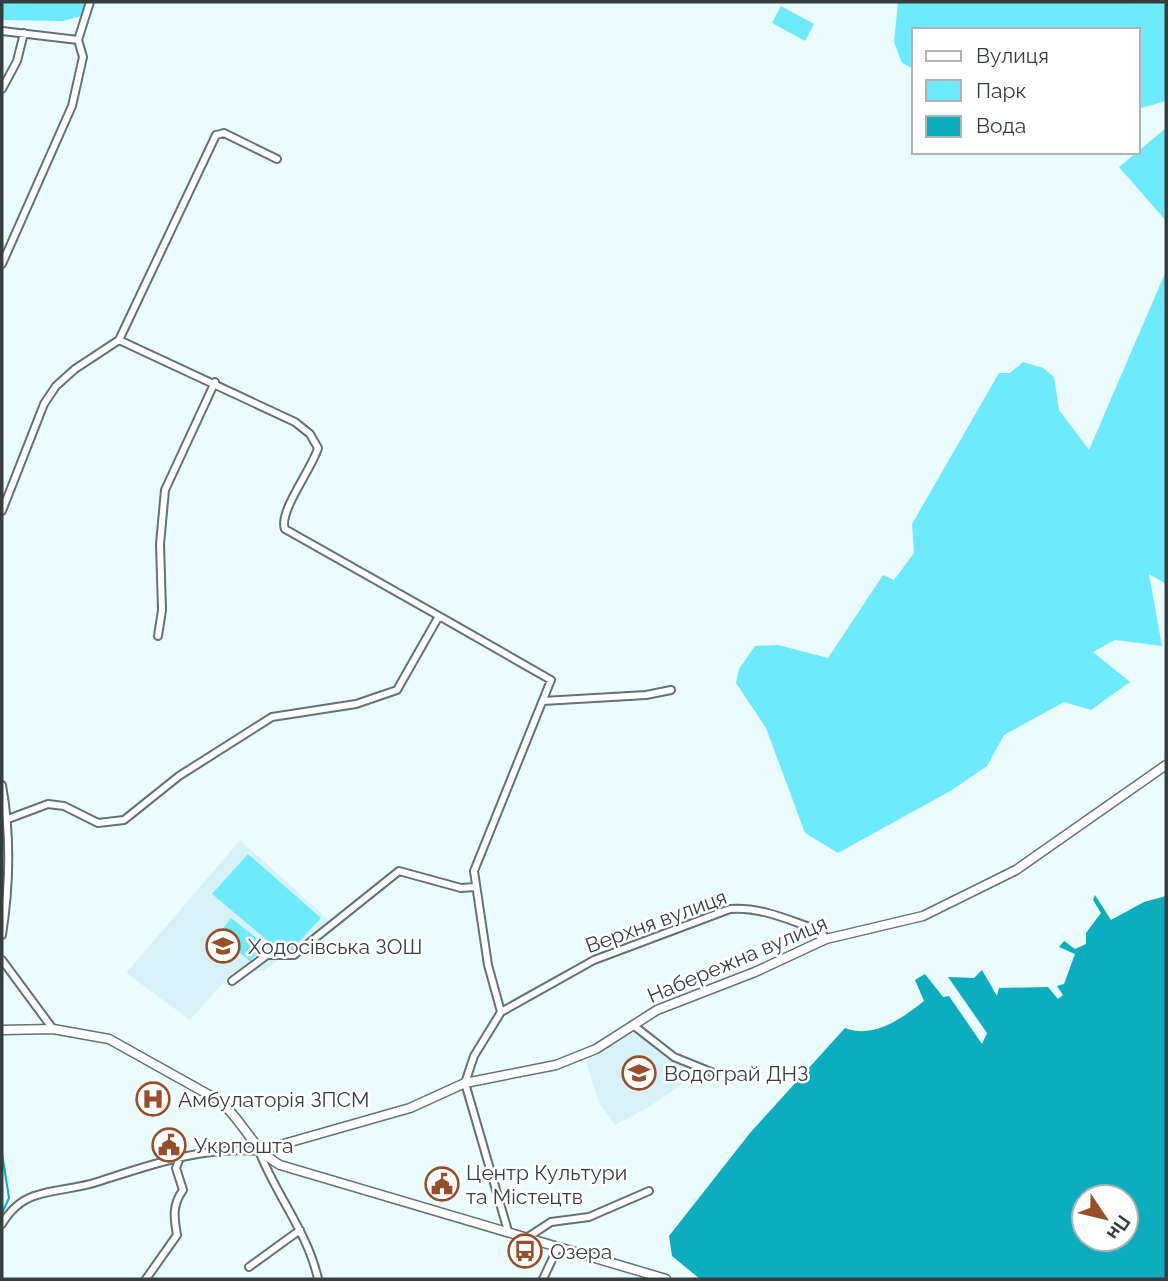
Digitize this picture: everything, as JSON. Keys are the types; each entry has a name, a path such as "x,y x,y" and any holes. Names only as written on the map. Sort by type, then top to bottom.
{"street":[{"path":"2,264 72,106 83,57 78,40 90,2"},
{"path":"2,31 78,40"},
{"path":"2,89 17,61 24,33"},
{"path":"2,511 44,404 55,386 75,369 119,340 216,135 225,133 277,159"},
{"path":"119,340 215,382 295,422 310,434 318,448 313,464 283,516 283,523 290,534 551,680 474,870 488,965 501,1012 474,1056 465,1083 508,1231"},
{"path":"158,636 162,610 160,544 164,490 215,382"},
{"path":"8,820 48,804 64,806 98,823 124,820 179,776 272,717 356,704 397,690 439,616"},
{"path":"543,701 658,694 671,690"},
{"name":"Набережна вулиця","path":"259,1151 410,1108 465,1083 556,1066 596,1049 657,1010 755,972 826,939 923,916 998,880 1166,765"},
{"path":"2,785 8,820 8,895 2,935"},
{"path":"232,981 267,955 294,955 399,871 461,888 475,887"},
{"name":"Верхня вулиця","path":"501,1012 594,960 730,909 746,908 770,914 821,932 826,939"},
{"path":"2,960 53,1029"},
{"path":"633,1026 674,1057 716,1074"},
{"path":"2,1030 53,1029 109,1038 211,1095 234,1114 259,1151 277,1194 310,1251 318,1279"},
{"path":"2,1224 16,1206 32,1196 84,1186 130,1169 180,1158 222,1150 259,1151 290,1169 666,1279"},
{"path":"146,1279 177,1235 174,1215 177,1199 183,1190 176,1168 180,1158"},
{"path":"528,1237 551,1222 589,1217 649,1191"},
{"path":"249,1267 300,1230"},
{"path":"543,1279 558,1247"}],"shaded area":[{"name":"Ходосівська ЗОШ","path":"240,840 329,920 264,971 233,972 190,1020 126,973"},
{"name":"Водограй ДНЗ","path":"636,1031 667,1059 688,1065 688,1080 649,1107 615,1125 598,1101 586,1061"}],"green space":[{"path":"2,2 89,2 82,16 63,21 2,20"},
{"path":"898,2 1166,2 1166,101 1140,108 1140,28 912,28 912,68 902,63 894,42"},
{"path":"781,6 814,24 805,41 772,23"},
{"path":"1166,128 1166,221 1119,167 1135,154 1140,154 1140,150"},
{"path":"1166,271 1166,584 1149,574 1162,646 1115,640 1093,652 1130,682 1091,710 1064,702 1004,735 987,766 952,790 838,853 805,833 766,728 736,683 739,669 755,646 778,645 828,658 883,575 894,580 914,553 912,524 999,373 1010,373 1023,362 1043,368 1054,377 1059,410 1089,450"},
{"path":"248,854 321,918 286,956 212,894"},
{"path":"231,918 264,944 250,961 218,935"}],"water":[{"path":"1095,895 1111,920 1144,902 1166,896 1166,1279 700,1279 672,1256 669,1236 750,1133 845,1028 856,1031 877,1029 906,1014 924,1001 915,980 925,974 943,997 949,996 982,1044 987,1033 948,977 974,978 982,970 997,996 999,988 1048,987 1058,999 1063,995 1057,986 1064,984 1075,954 1059,947 1064,941 1075,949 1086,944 1086,933 1101,913 1093,900"}],"waterway":[{"path":"2,1153 9,1198 2,1213"}],"place":[{"name":"Ходосівська ЗОШ","path":"223,946"},
{"name":"Водограй ДНЗ","path":"639,1073"},
{"name":"Амбулаторія ЗПСМ","path":"153,1099"},
{"name":"Укрпошта","path":"169,1145"},
{"name":"Центр Культури та Містецтв","path":"442,1184"},
{"name":"Озера","path":"525,1251"}]}
